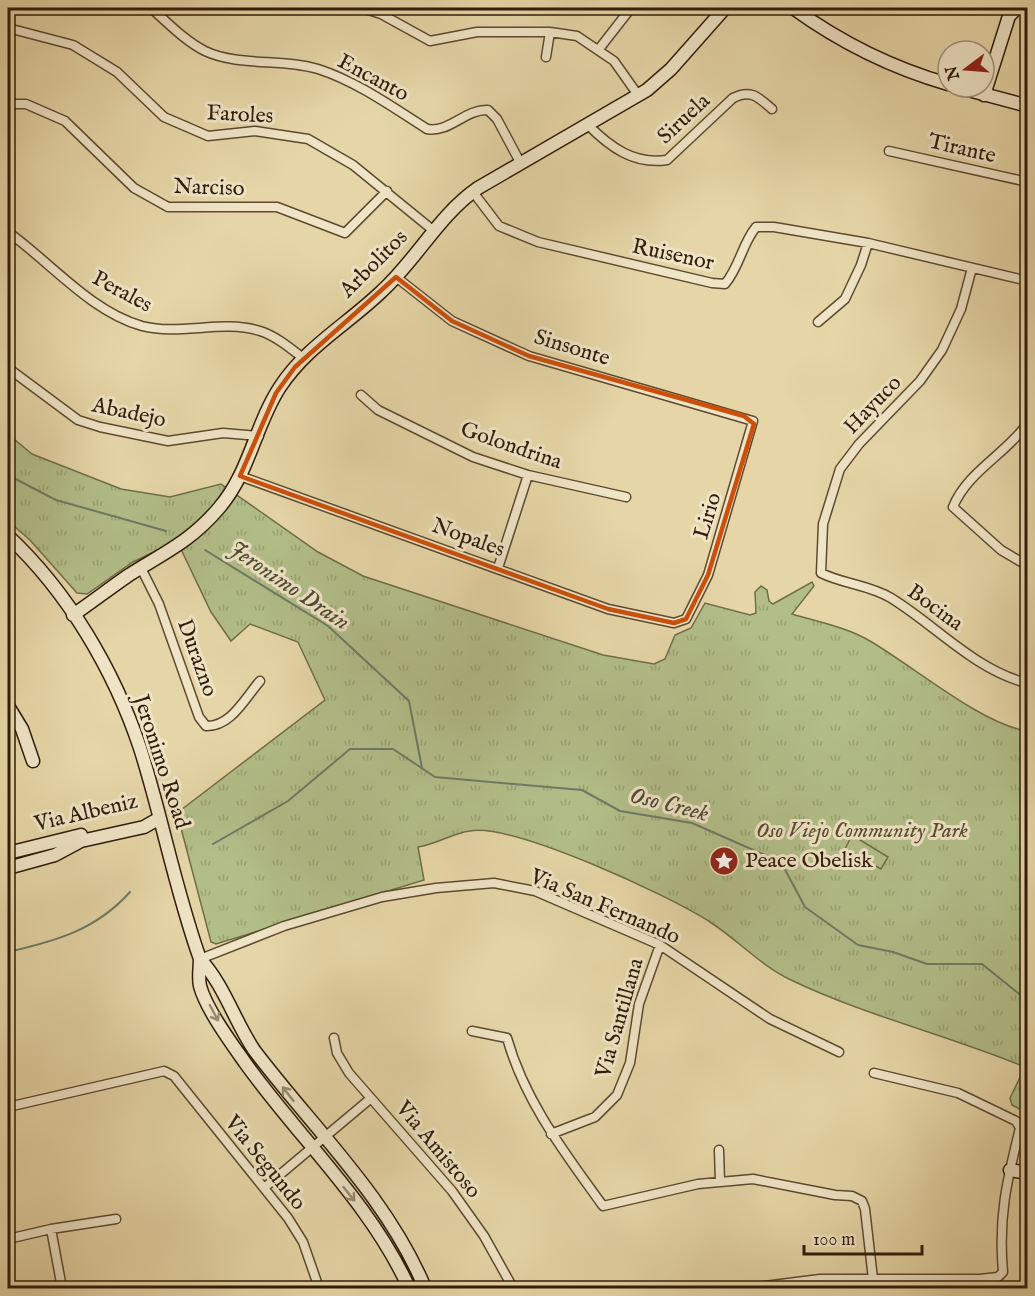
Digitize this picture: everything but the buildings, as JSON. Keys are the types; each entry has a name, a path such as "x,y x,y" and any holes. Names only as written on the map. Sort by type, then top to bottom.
{"main road":[{"name":"Arbolitos","path":"73,615 141,568 178,547 200,529 221,506 240,476 276,393 303,358 396,278 447,214 472,192 638,95 671,69 725,8"},
{"path":"793,8 870,54 936,79"},
{"path":"996,57 1009,16 1017,8"},
{"path":"996,97 1028,106"},
{"name":"Jeronimo Road","path":"8,536 45,576 73,615 107,671 131,723 200,959 200,985 227,1038 280,1110 372,1222 397,1262 409,1288"},
{"path":"8,706 22,729 33,761"},
{"name":"Via Albeniz","path":"11,852 141,820 158,819"},
{"name":"Via Albeniz","path":"13,866 55,855 81,841 144,827 158,819"},
{"path":"11,852 13,866"},
{"name":"Jeronimo Road","path":"200,959 215,975 237,1025 254,1050 386,1214 425,1288"},
{"path":"1010,1170 1028,1173"}],"street":[{"name":"Encanto","path":"151,8 203,50 219,56 283,61 317,69 351,81 427,129 441,129 476,110 488,110 497,119 521,164"},
{"path":"362,8 381,14 430,41 477,32 550,32 577,36 614,61 638,95"},
{"path":"599,49 631,8"},
{"name":"Faroles","path":"8,28 73,45 117,72 164,117 208,136 255,131 308,139 353,165 434,231"},
{"path":"546,57 550,32"},
{"name":"Siruela","path":"588,125 609,147 635,158 656,162 667,160 734,98 745,92 754,94 772,109"},
{"name":"Narciso","path":"8,104 26,104 65,121 134,188 168,207 276,207 345,233 387,191"},
{"name":"Tirante","path":"889,152 1028,183"},
{"name":"Ruisenor","path":"472,192 499,226 538,242 712,283 725,284 734,273 748,236 756,227 774,227 868,243 1028,281"},
{"name":"Perales","path":"8,232 88,296 139,325 164,331 241,327 262,332 303,358"},
{"path":"818,322 845,299 861,265 868,243"},
{"name":"Hayuco","path":"821,573 823,524 840,469 859,444 920,381 942,350 961,309 972,268"},
{"name":"Sinsonte","path":"396,278 452,321 529,356 753,421"},
{"name":"Abadejo","path":"8,368 71,416 100,427 168,441 224,433 259,435"},
{"name":"Golondrina","path":"361,395 378,410 473,457 528,475 626,497"},
{"name":"Lirio","path":"686,619 708,576 753,421"},
{"path":"1028,423 1017,439 959,492 954,507 1001,550 1028,566"},
{"path":"498,568 528,475"},
{"name":"Nopales","path":"240,476 608,609 674,623 686,619"},
{"name":"Durazno","path":"141,568 159,603 199,717 206,726 217,726 226,721 260,681"},
{"name":"Bocina","path":"821,573 835,580 888,596 916,614 978,662 1025,680"},
{"name":"Via San Fernando","path":"200,959 284,926 382,897 436,888 494,883 535,891 660,945 770,1018 839,1052"},
{"name":"Via Santillana","path":"551,1134 596,1117 617,1095 630,1063 639,1004 660,945"},
{"path":"472,1031 507,1038 523,1083 551,1134 603,1206 698,1184 753,1179 852,1196 862,1201 865,1209 873,1279"},
{"name":"Via Amistoso","path":"334,1038 342,1063 370,1099 452,1191 484,1236 513,1288"},
{"name":"Via Segundo","path":"8,1107 164,1071 174,1076 288,1218 303,1242 319,1288"},
{"path":"748,1288 820,1279 980,1279 998,1277 1003,1272 1000,1234 1010,1170 1020,1128 1010,1116 958,1093 874,1073"},
{"path":"264,1188 370,1099"},
{"path":"719,1150 720,1182"},
{"path":"8,1239 51,1228 116,1219"},
{"path":"51,1228 62,1288"}],"highlighted area":[{"path":"396,277 452,321 529,356 744,416 754,424 708,575 686,619 674,623 608,609 240,476 276,393 295,367"}],"green space":[{"name":"Oso Viejo Community Park","path":"8,434 32,454 121,489 170,497 221,484 318,552 363,576 603,655 654,664 665,659 675,635 691,628 705,603 750,615 756,613 755,592 761,586 767,590 769,601 773,604 812,582 814,586 792,614 842,628 861,636 968,706 989,718 1027,731 1027,1113 1012,1105 1010,1098 1025,1067 819,993 780,974 710,922 690,910 592,864 520,838 491,832 470,831 418,847 424,880 216,944 211,942 177,813 325,700 298,642 250,624 231,641 211,612 177,541 133,562 87,594 77,593 30,540 8,521"},
{"path":"852,835 888,857 881,869 845,849"}],"waterway":[{"name":"Jeronimo Drain","path":"8,475 56,500 166,531"},
{"name":"Jeronimo Drain","path":"205,550 328,626 409,701 422,768"},
{"name":"Oso Creek","path":"213,844 288,801 350,749 393,749 435,777 582,790 620,811 692,823 781,862 805,907 858,945 893,952 927,964 982,964 1028,1001"},
{"name":"Oso Creek","path":"8,952 59,938 89,925 117,905 130,892"}],"place":[{"name":"Peace Obelisk","path":"724,861"}]}
